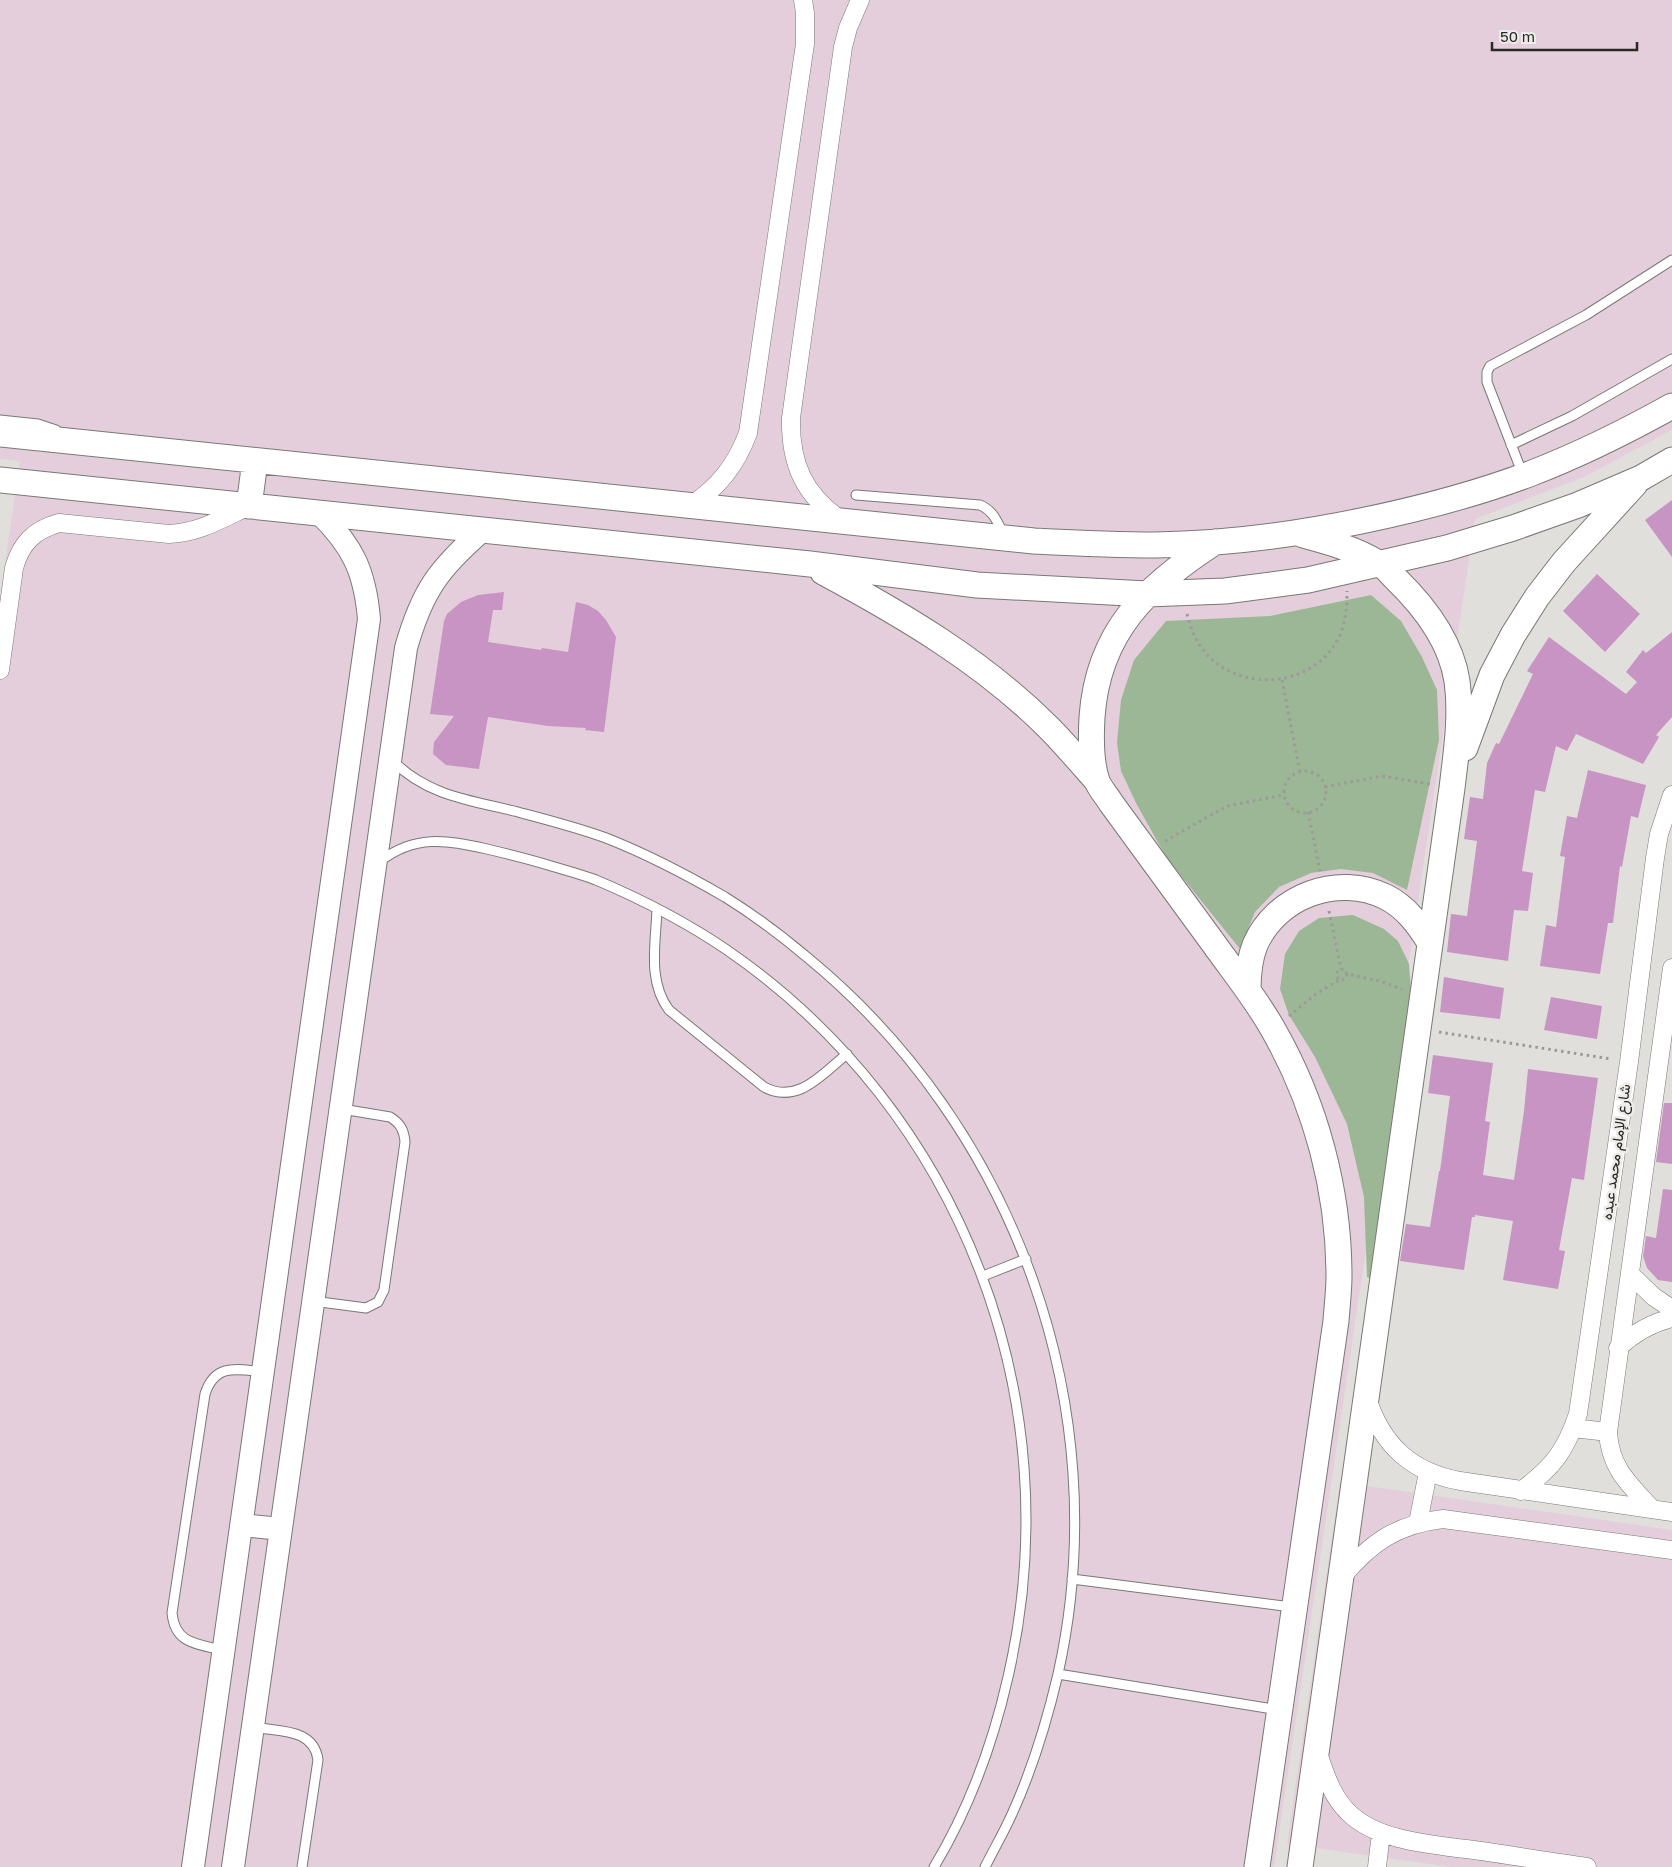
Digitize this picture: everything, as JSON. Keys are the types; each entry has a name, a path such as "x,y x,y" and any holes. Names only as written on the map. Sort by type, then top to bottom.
{"main road":[{"path":"0,434 1006,539 1156,545 1215,542 1298,534 1432,505 1523,476 1580,453 1672,406"},
{"path":"0,480 810,564 977,585 1147,594 1266,587 1348,572 1447,548 1513,528 1578,504 1641,478 1672,460"},
{"path":"249,506 255,461"},
{"path":"1452,788 1492,675 1513,635 1537,597 1564,562 1641,478"},
{"path":"1298,534 1350,549 1381,564 1410,592 1433,622 1450,655 1457,681 1459,707 1452,788 1419,1029 1300,1867"},
{"path":"1097,781 1092,753 1091,724 1093,696 1100,667 1112,640 1128,616 1147,594 1186,561 1215,542"},
{"path":"810,564 893,610 970,661 1048,727 1097,781 1111,804 1248,990 1274,1029 1309,1106 1322,1147 1332,1190 1337,1233 1336,1321 1257,1867"},
{"path":"1248,990 1249,967 1255,945 1267,925 1283,909 1302,896 1324,889 1345,887 1366,890 1386,897 1404,909 1419,925 1430,943"}],"street":[{"path":"690,506 720,482 732,467 742,451 748,433 806,44 802,0"},
{"path":"844,523 830,513 806,486 798,470 792,445 791,418 843,48 848,28 860,0"},
{"path":"0,670 7,567 18,555 29,538 46,527 59,523 169,534 181,533 203,528 249,506"},
{"path":"193,1867 369,619 367,595 361,571 337,530 319,513"},
{"path":"233,1867 406,648 413,620 425,594 441,571 460,550 483,530"},
{"name":"شارع الإمام محمد عبده","path":"1521,1491 1552,1465 1568,1441 1581,1400 1629,1062 1655,858 1659,834 1672,795"},
{"name":"شارع الإمام محمد عبده","path":"1652,1509 1619,1472 1609,1446 1608,1432 1618,1348 1672,968"},
{"path":"1630,1274 1654,1297 1672,1309"},
{"path":"1618,1348 1637,1332 1659,1321 1672,1318"},
{"path":"1367,1396 1372,1412 1388,1441 1400,1454 1428,1472 1443,1478 1672,1512"},
{"path":"1573,1428 1608,1432"},
{"path":"1418,1523 1428,1472"},
{"path":"1341,1578 1370,1547 1389,1534 1418,1523 1443,1519 1672,1550"},
{"path":"242,1525 281,1529"},
{"path":"1317,1749 1334,1794 1340,1803 1356,1820 1381,1833 1413,1840 1587,1867"},
{"path":"1377,1867 1381,1833"}],"lane":[{"path":"1523,476 1488,382 1487,372 1490,366 1586,315 1672,260"},
{"path":"1511,445 1572,416 1672,359"},
{"path":"0,420 38,424 48,427 58,431 73,442"},
{"path":"856,494 980,505 994,515 1006,539"},
{"path":"390,758 418,782 435,791 542,818 606,839 668,866 728,899 784,937 836,981 884,1029 928,1081 966,1137 999,1197 1026,1259 1046,1321 1061,1384 1071,1458 1074,1514 1072,1579 1058,1674 1038,1745 1012,1814 985,1867"},
{"path":"375,865 388,855 412,845 436,841 454,842 524,858 592,879 658,909 726,950 790,998 847,1054 906,1130 947,1196 983,1276 1005,1346 1020,1419 1027,1494 1026,1568 1016,1642 1000,1714 975,1784 934,1867"},
{"path":"658,909 655,970 659,992 663,1001 669,1010 764,1087 774,1092 794,1093 804,1088 847,1054"},
{"path":"313,1302 366,1308 378,1302 382,1297 400,1179 405,1142 401,1127 390,1117 340,1109"},
{"path":"983,1276 1026,1259"},
{"path":"224,1650 191,1643 183,1638 173,1623 172,1613 205,1394 208,1385 214,1377 231,1369 263,1372"},
{"path":"1072,1579 1295,1607"},
{"path":"1058,1674 1280,1710"},
{"path":"253,1727 302,1736 314,1745 317,1753 318,1760 302,1867"}],"path":[{"path":"1184,593 1187,613 1196,639 1215,662 1240,676 1254,680 1282,680 1311,668 1323,658 1340,634 1345,620 1348,572"},
{"path":"1282,680 1300,772"},
{"path":"1308,771 1316,774 1322,780 1325,787 1326,795 1322,803 1316,809 1308,812 1292,809 1284,795 1288,780 1300,772 1308,771"},
{"path":"1325,787 1382,776 1452,788"},
{"path":"1147,852 1227,806 1284,795"},
{"path":"1308,812 1341,969 1344,969 1347,974 1380,981 1423,996"},
{"path":"1339,980 1336,975 1338,970 1341,969"},
{"path":"1274,1029 1316,994 1339,980 1345,980 1347,974"},
{"path":"1419,1029 1629,1062"}],"shaded area":[{"path":"0,0 1672,0 1672,430 1584,477 1475,519 1274,1867 0,1867 0,598 20,461 0,459"},
{"path":"1340,1482 1672,1530 1672,1867 1451,1867 1287,1844"}],"green space":[{"path":"1371,595 1401,621 1422,657 1437,690 1439,740 1407,890 1373,873 1341,869 1311,873 1279,887 1255,912 1240,949 1166,857 1136,803 1121,771 1117,743 1121,700 1134,660 1166,621 1270,616"},
{"path":"1353,915 1384,929 1398,941 1409,964 1411,990 1372,1279 1367,1277 1364,1197 1347,1124 1315,1057 1289,1015 1280,989 1285,954 1299,931 1319,918"}],"building":[{"path":"1672,500 1672,557 1645,520"},
{"path":"1597,574 1640,614 1605,652 1563,611"},
{"path":"504,592 502,610 493,610 488,642 568,652 576,602 588,605 598,611 606,620 616,637 604,732 585,730 586,728 548,726 488,717 479,769 446,765 433,754 434,742 454,716 430,714 444,621 447,614 461,602 478,595"},
{"path":"1672,632 1672,717 1656,735 1659,737 1643,764 1576,734 1567,751 1556,746 1545,792 1535,790 1522,871 1533,873 1528,911 1514,910 1508,961 1447,952 1451,914 1467,916 1477,841 1464,839 1470,797 1483,799 1487,763 1496,743 1499,744 1533,674 1527,671 1549,637 1626,694 1637,682 1626,672 1643,650 1646,653"},
{"path":"1588,770 1646,785 1638,818 1631,816 1622,867 1620,866 1613,923 1608,923 1600,974 1540,966 1546,925 1556,927 1565,857 1560,856 1567,816 1577,818"},
{"path":"1444,977 1504,988 1500,1019 1440,1012"},
{"path":"1551,997 1602,1006 1597,1039 1544,1030"},
{"path":"1433,1055 1493,1063 1485,1121 1490,1122 1483,1175 1514,1180 1528,1069 1598,1078 1584,1180 1572,1178 1559,1250 1565,1251 1558,1289 1503,1280 1513,1221 1475,1215 1475,1217 1472,1217 1464,1270 1400,1261 1406,1224 1430,1227 1440,1171 1450,1096 1428,1093"},
{"path":"1664,1103 1672,1103 1672,1164 1656,1162"},
{"path":"1663,1189 1672,1190 1672,1282 1658,1280 1647,1268 1643,1256 1646,1236 1656,1238"}]}
